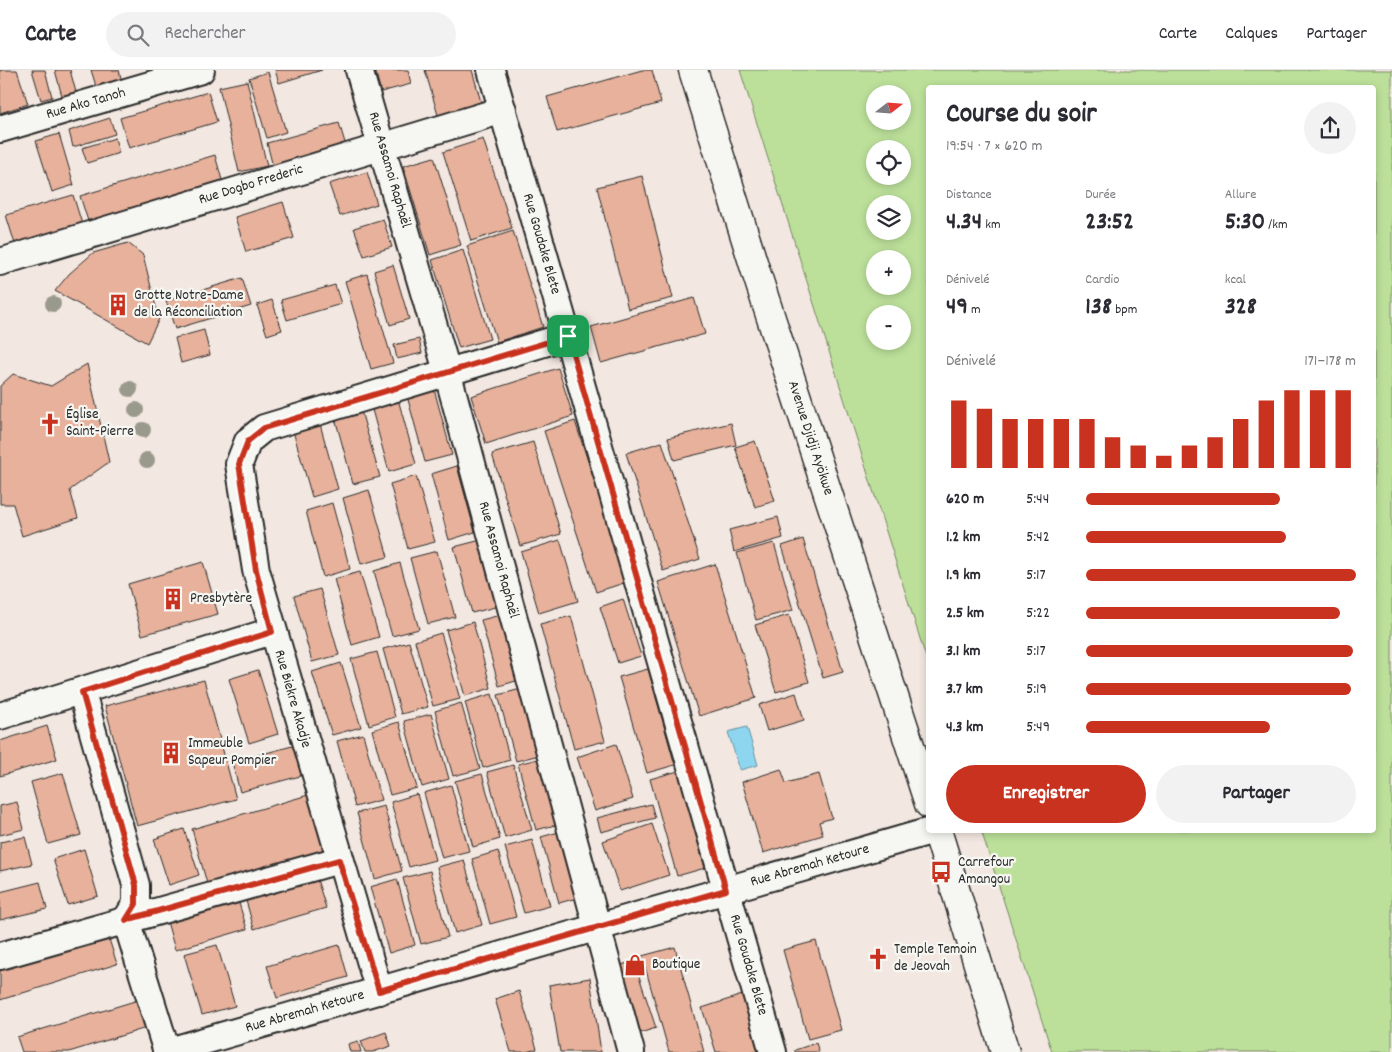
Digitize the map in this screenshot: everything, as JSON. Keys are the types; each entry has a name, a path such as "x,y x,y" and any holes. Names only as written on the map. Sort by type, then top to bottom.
{"street":[{"name":"Rue Ako Tanoh","path":"0,129 201,70"},
{"name":"Rue Assamoi Raphaël","path":"359,70 447,371 631,1052"},
{"name":"Rue Goudake Blete","path":"491,70 773,1052"},
{"name":"Avenue Djidji Ayökwe","path":"693,70 757,275 926,795"},
{"name":"Rue Dogbo Frederic","path":"0,262 503,110"},
{"name":"Rue Biekre Akadje","path":"379,991 272,632 256,570 239,464 248,441 264,428 447,371 568,336"},
{"path":"0,716 272,632"},
{"path":"82,692 136,885 136,904 126,920 167,1052"},
{"name":"Rue Abremah Ketoure","path":"167,1052 926,833"},
{"path":"937,833 1005,1052"},
{"path":"0,956 339,860"}],"green space":[{"path":"740,70 1392,70 1392,1052 1052,1052 982,833 1376,833 1376,85 926,85 926,658"}],"water":[{"path":"747,727 758,765 740,770 728,732"}],"building":[{"path":"0,70 17,70 28,104 0,113"},
{"path":"32,70 45,70 52,97 41,100"},
{"path":"55,70 70,70 77,96 63,100"},
{"path":"91,70 119,70 122,82 97,89"},
{"path":"275,70 322,70 279,83"},
{"path":"375,70 408,70 411,84 381,92"},
{"path":"425,70 472,70 483,109 440,122"},
{"path":"642,70 652,70 661,103 557,132 547,97"},
{"path":"268,72 286,132 267,138 249,78"},
{"path":"247,81 267,166 239,172 219,87"},
{"path":"208,92 217,122 129,148 120,118"},
{"path":"110,118 115,134 73,147 69,131"},
{"path":"339,123 346,146 273,167 267,143"},
{"path":"59,134 74,185 52,192 36,141"},
{"path":"115,138 119,153 87,163 82,148"},
{"path":"483,139 512,228 471,241 443,152"},
{"path":"215,155 222,180 88,221 80,196"},
{"path":"434,157 461,245 430,255 403,166"},
{"path":"367,172 377,204 340,216 329,184"},
{"path":"642,176 673,298 628,309 597,187"},
{"path":"73,195 82,224 15,244 6,215"},
{"path":"283,202 294,238 246,252 235,217"},
{"path":"383,219 392,247 364,256 354,228"},
{"path":"513,231 543,327 497,342 467,246"},
{"name":"Grotte Notre-Dame de la Réconciliation","path":"128,243 143,255 159,319 147,343 55,291 69,274 93,253"},
{"path":"463,250 490,339 459,348 432,260"},
{"path":"393,265 409,319 390,325 374,271"},
{"path":"367,274 393,363 371,369 345,281"},
{"path":"242,278 251,306 175,329 166,301"},
{"path":"335,285 341,304 287,320 281,300"},
{"path":"694,298 705,334 601,363 591,327"},
{"path":"272,300 282,330 267,335 257,305"},
{"path":"204,330 210,355 181,363 175,338"},
{"path":"419,339 422,353 397,359 394,345"},
{"name":"Église Saint-Pierre","path":"87,364 109,462 70,490 78,518 22,536 13,504 0,504 0,386 13,374 51,386"},
{"path":"558,368 573,416 486,444 471,396"},
{"path":"434,389 452,455 425,462 407,396"},
{"path":"398,399 416,464 389,472 371,406"},
{"path":"361,411 380,477 353,484 335,418"},
{"path":"575,421 627,582 596,592 544,431"},
{"path":"731,423 736,445 674,460 668,438"},
{"path":"320,424 338,489 312,497 293,431"},
{"path":"755,441 775,501 755,507 735,447"},
{"path":"533,442 561,534 520,546 492,454"},
{"path":"662,442 700,559 663,571 626,453"},
{"path":"457,466 475,532 449,540 431,474"},
{"path":"416,476 435,542 408,549 390,484"},
{"path":"369,490 388,557 361,564 343,498"},
{"path":"332,503 350,569 323,577 306,511"},
{"path":"778,517 783,538 734,552 729,530"},
{"path":"803,539 843,672 823,678 782,546"},
{"path":"481,540 499,606 472,613 454,547"},
{"path":"560,540 578,601 539,613 521,552"},
{"path":"774,543 793,610 756,620 737,553"},
{"path":"437,551 455,617 428,624 410,558"},
{"name":"Presbytère","path":"203,562 218,614 142,635 128,584"},
{"path":"400,563 419,629 392,636 374,571"},
{"path":"715,564 756,698 699,716 658,582"},
{"path":"360,572 379,637 352,645 334,579"},
{"path":"320,589 339,655 312,662 294,596"},
{"path":"623,599 641,656 618,663 600,607"},
{"path":"508,613 526,678 499,686 481,620"},
{"path":"789,615 809,682 776,692 755,625"},
{"path":"571,616 605,741 574,749 540,624"},
{"path":"473,622 491,688 465,696 446,630"},
{"path":"441,633 460,699 433,706 415,641"},
{"path":"409,642 428,707 401,714 383,649"},
{"path":"377,652 395,717 369,725 351,659"},
{"path":"341,663 361,727 332,735 312,672"},
{"path":"648,669 675,765 647,773 619,677"},
{"path":"258,670 278,734 249,743 229,679"},
{"name":"Immeuble Sapeur Pompier","path":"204,680 236,799 137,826 105,706"},
{"path":"525,688 543,754 516,761 498,695"},
{"path":"796,693 804,720 767,731 759,705"},
{"path":"492,694 510,760 483,768 465,702"},
{"path":"461,703 480,769 453,776 435,711"},
{"path":"431,714 449,779 422,787 404,721"},
{"path":"399,722 417,788 390,795 372,730"},
{"path":"47,726 57,759 0,776 0,741"},
{"path":"363,734 381,800 355,807 337,741"},
{"path":"616,744 633,799 595,811 577,757"},
{"path":"296,745 304,775 240,792 232,762"},
{"path":"545,757 563,823 536,830 518,764"},
{"path":"513,765 532,830 505,838 487,772"},
{"path":"781,769 786,783 819,774 832,818 819,822 823,835 763,853 742,782"},
{"path":"678,771 705,868 677,876 650,779"},
{"path":"63,773 81,835 48,844 31,782"},
{"path":"482,774 500,839 473,847 455,781"},
{"path":"451,785 469,851 442,858 424,793"},
{"path":"417,794 435,860 409,867 391,802"},
{"path":"308,795 326,857 209,891 192,829"},
{"path":"17,802 24,829 0,835 0,806"},
{"path":"651,804 655,818 601,832 597,818"},
{"path":"384,806 402,871 375,879 357,813"},
{"path":"652,824 669,875 620,891 603,841"},
{"path":"184,829 199,875 169,885 154,839"},
{"path":"566,830 584,896 559,903 541,837"},
{"path":"25,837 32,864 0,871 0,842"},
{"path":"532,840 550,906 524,913 505,847"},
{"path":"84,849 98,896 68,905 53,859"},
{"path":"498,851 516,917 490,924 472,859"},
{"path":"464,860 482,925 455,933 437,867"},
{"path":"430,871 448,937 421,944 403,878"},
{"path":"316,876 326,908 254,929 245,897"},
{"path":"397,879 415,945 389,953 370,887"},
{"path":"40,882 47,909 0,920 0,892"},
{"path":"237,897 247,929 175,950 166,918"},
{"path":"108,936 117,964 0,1000 0,969"},
{"path":"816,941 841,1030 808,1039 783,950"},
{"path":"217,945 235,1006 202,1015 184,954"},
{"path":"339,945 348,977 277,998 267,966"},
{"path":"675,947 704,1052 669,1052 642,956"},
{"path":"634,961 656,1028 637,1034 615,967"},
{"path":"590,978 601,1052 560,1052 549,985"},
{"path":"519,991 537,1049 526,1052 511,1052 495,999"},
{"path":"742,995 760,1052 716,1052 702,1008"},
{"path":"138,1000 146,1028 69,1052 22,1052 17,1037"},
{"path":"386,1032 391,1046 373,1052 365,1052 361,1041"},
{"path":"358,1041 361,1052 350,1052 348,1044"},
{"path":"816,1043 819,1052 795,1052 795,1050"}],"place":[{"name":"Grotte Notre-Dame de la Réconciliation","path":"118,305"},
{"name":"Église Saint-Pierre","path":"50,424"},
{"name":"Presbytère","path":"173,599"},
{"name":"Immeuble Sapeur Pompier","path":"171,753"},
{"name":"Carrefour Amangou","path":"941,872"},
{"name":"Temple Temoin de Jeovah","path":"878,959"},
{"name":"Boutique","path":"635,965"}],"route":[{"path":"568,336 726,890 379,991 339,860 126,920 136,904 136,885 82,692 272,632 256,570 244,506 239,464 248,441 264,428 568,336"}]}
